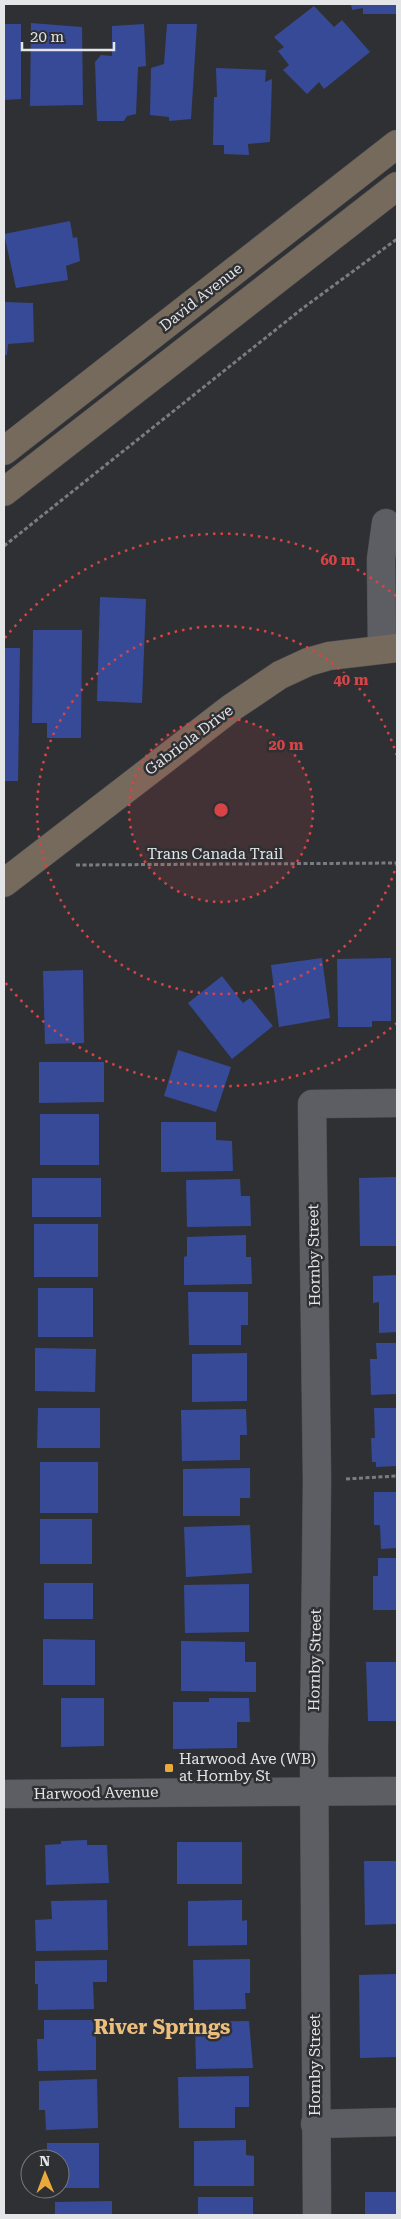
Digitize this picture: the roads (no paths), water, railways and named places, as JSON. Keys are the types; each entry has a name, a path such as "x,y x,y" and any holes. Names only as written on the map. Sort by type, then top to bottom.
{"main road":[{"name":"David Avenue","path":"4,451 397,144"},
{"path":"4,492 397,186"},
{"name":"Gabriola Drive","path":"4,884 33,859 264,684 308,662 348,652 390,648"}],"street":[{"path":"386,523 381,559 390,648"},
{"name":"Hornby Street","path":"317,2215 314,1792 318,1480 312,1104 397,1103"},
{"name":"Harwood Avenue","path":"4,1794 397,1791"},
{"path":"315,2124 397,2122"}],"place":[{"name":"Harwood Ave (WB) at Hornby St","path":"169,1768"}],"district":[{"name":"River Springs","path":"162,2027"}]}
